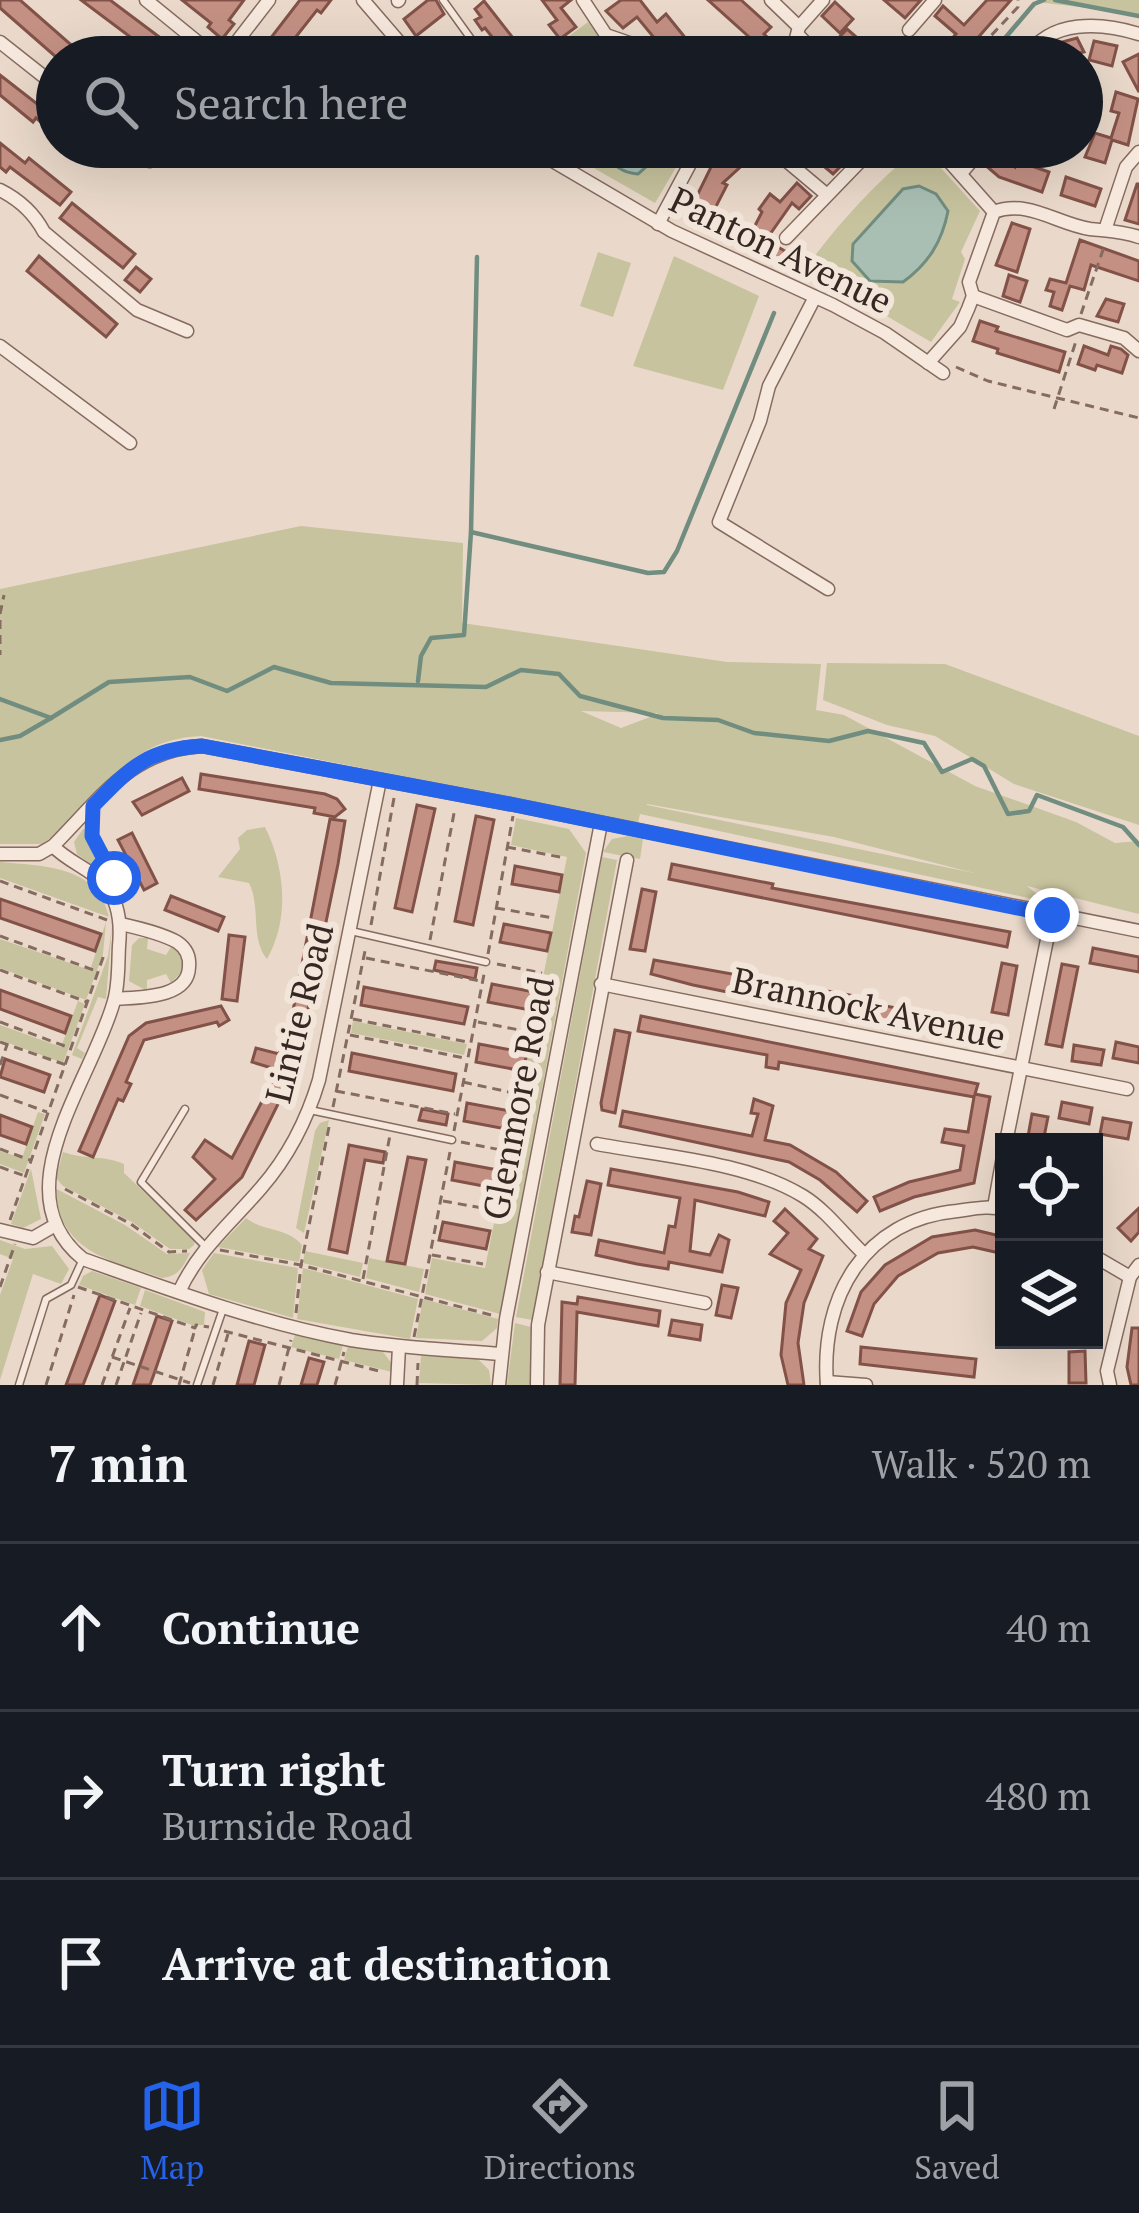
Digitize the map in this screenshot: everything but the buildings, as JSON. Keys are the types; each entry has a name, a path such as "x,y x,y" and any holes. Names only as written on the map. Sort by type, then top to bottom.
{"street":[{"path":"146,0 193,36"},
{"path":"239,36 269,0"},
{"path":"363,0 394,36"},
{"path":"771,0 803,36"},
{"path":"797,36 823,0"},
{"path":"909,30 935,0"},
{"path":"589,2 609,36"},
{"path":"1048,36 1084,25 1139,34"},
{"path":"0,42 36,70"},
{"path":"1107,230 1126,167 1139,152"},
{"name":"Panton Avenue","path":"564,168 658,224 932,358 943,373"},
{"path":"658,224 688,168"},
{"path":"795,168 826,194"},
{"path":"786,238 853,168"},
{"path":"957,168 994,212"},
{"path":"962,172 966,168"},
{"path":"0,190 25,206 44,232 137,310 187,332"},
{"path":"994,212 1022,208 1086,228 1139,236"},
{"path":"932,358 960,327 973,296 969,282 994,212"},
{"path":"973,296 1067,330 1078,325 1124,338 1139,351"},
{"path":"814,297 769,386 760,421 719,522 828,589"},
{"path":"0,346 130,443"},
{"path":"0,854 39,854 53,846 131,767 174,748 202,746 1139,931"},
{"name":"Lintie Road","path":"179,1292 192,1264 262,1187 310,1111 380,780"},
{"name":"Glenmore Road","path":"499,1385 506,1319 601,823"},
{"path":"53,846 104,885 121,924 115,999 42,1177 52,1227 68,1248 83,1259 223,1309 295,1327 406,1347 500,1354"},
{"path":"537,1385 538,1325 547,1272 627,860"},
{"path":"1007,1133 1052,915"},
{"path":"115,999 175,989 188,976 190,966 176,941 121,924"},
{"name":"Brannock Avenue","path":"601,984 1127,1089"},
{"path":"597,1144 777,1183 807,1198 864,1254"},
{"path":"866,1385 827,1384 825,1349 837,1295 864,1254 894,1231 935,1213 995,1209"},
{"path":"8,1233 33,1238 52,1227"},
{"path":"1103,1259 1134,1271 1107,1371 1110,1385"},
{"path":"547,1272 705,1303"},
{"path":"398,1380 406,1347"}],"lane":[{"path":"442,0 469,36"},
{"path":"351,931 487,962"},
{"path":"184,1109 141,1182 206,1247"},
{"path":"310,1111 452,1140"},
{"path":"20,1385 46,1299 74,1286 83,1259"},
{"path":"196,1385 223,1309"}],"path":[{"path":"991,36 1018,8 1018,0"},
{"path":"1054,409 1107,230"},
{"path":"932,358 969,374 1139,418"},
{"path":"0,655 4,595"},
{"path":"279,1385 295,1327 301,1265 396,784"},
{"path":"428,946 458,794"},
{"path":"417,1385 418,1358 406,1347 422,1296 515,805"},
{"path":"93,806 92,836 114,878"},
{"path":"507,847 565,858"},
{"path":"1,884 121,924"},
{"path":"496,908 553,918"},
{"path":"0,936 99,971"},
{"path":"0,1286 8,1233 106,940"},
{"path":"364,957 483,981"},
{"path":"487,962 542,973"},
{"path":"0,970 88,1003"},
{"path":"351,1019 470,1042"},
{"path":"0,1022 72,1048"},
{"path":"475,1022 530,1032"},
{"path":"348,1035 467,1058"},
{"path":"0,1042 66,1065"},
{"path":"0,1065 7,1045"},
{"path":"463,1082 518,1094"},
{"path":"336,1091 457,1114"},
{"path":"0,1095 49,1113"},
{"path":"363,1281 391,1128"},
{"path":"452,1140 506,1150"},
{"path":"0,1149 31,1162 42,1177 131,1224 169,1252 206,1247 301,1265 506,1319"},
{"path":"0,1167 26,1176"},
{"path":"440,1200 494,1210"},
{"path":"430,1255 483,1264"},
{"path":"46,1385 74,1286 195,1328"},
{"path":"102,1385 130,1305"},
{"path":"116,1385 142,1310"},
{"path":"179,1382 196,1324 398,1380"},
{"path":"213,1385 229,1332"},
{"path":"112,1357 196,1385"},
{"path":"335,1385 342,1362"}],"shaded area":[{"path":"1042,0 1139,0 1139,14 1045,3"},
{"path":"588,22 599,36 569,36"},
{"path":"594,168 676,168 655,203"},
{"path":"895,168 941,168 980,211 961,252 965,259 952,299 960,302 931,342 844,291 802,273"},
{"path":"919,186 936,194 948,211 938,242 903,282 870,281 852,261 853,244 903,189"},
{"path":"598,252 631,263 613,317 580,306"},
{"path":"674,256 759,296 723,390 633,366"},
{"path":"301,526 463,543 462,623 727,662 821,664 816,710 844,715 975,786 1076,822 1115,843 1139,841 1139,914 1027,886 1047,902 640,814 638,823 201,736 173,740 130,761 42,844 0,844 0,589","holes":["581,711 657,713 658,714 621,728","647,805 834,837 974,873"]},
{"path":"827,663 945,664 1139,736 1139,825 1014,784 935,736 887,725 823,700"},
{"path":"516,818 569,829 586,853 500,1314 425,1294 432,1258 485,1268 567,857 511,845"},
{"path":"265,827 277,859 282,893 279,927 267,959 259,942 249,883 218,877 240,849 238,838 247,830"},
{"path":"83,829 88,830 112,880 77,854 74,842"},
{"path":"612,839 643,839 640,859 603,852"},
{"path":"602,857 617,860 532,1320 516,1317"},
{"path":"0,862 50,867 81,878 103,900 109,917 0,878"},
{"path":"106,922 103,954 86,1000 0,968 0,939 90,970"},
{"path":"112,926 106,999 98,997 77,1048 85,1053 82,1059 72,1055 108,956"},
{"path":"139,938 148,938 147,949 166,955 171,947 180,954 183,970 171,983 166,974 147,980 147,991 129,981 132,945"},
{"path":"78,1001 85,1004 63,1063 0,1040 0,1025 61,1047"},
{"path":"353,1021 467,1044 464,1055 351,1033"},
{"path":"38,1112 45,1114 24,1173 0,1164 0,1151 22,1158"},
{"path":"329,1120 304,1233 296,1228 315,1131"},
{"path":"63,1152 124,1164 124,1173 195,1240 194,1245 170,1249 132,1222 63,1186 56,1178"},
{"path":"31,1169 41,1219 23,1228 11,1224"},
{"path":"51,1186 125,1225 167,1254 190,1253 185,1263 162,1278 90,1250 66,1226"},
{"path":"246,1218 296,1239 302,1245 299,1262 218,1247"},
{"path":"0,1240 25,1249 52,1246 69,1269 61,1284 33,1274 0,1380 0,1295 13,1259 0,1254"},
{"path":"305,1251 363,1263 360,1277 303,1263"},
{"path":"214,1253 298,1268 293,1318 209,1294 202,1270"},
{"path":"369,1258 424,1269 419,1292 366,1278"},
{"path":"303,1268 418,1299 410,1339 297,1319"},
{"path":"92,1271 141,1288 135,1305 79,1285"},
{"path":"145,1290 205,1312 204,1325 140,1306"},
{"path":"423,1299 498,1319 497,1328 482,1341 416,1338"},
{"path":"515,1323 531,1327 530,1385 507,1385"},
{"path":"295,1335 343,1345 339,1359 291,1347"},
{"path":"348,1346 383,1352 392,1372 344,1360"},
{"path":"421,1356 478,1359 489,1370 491,1385 419,1383"}],"waterway":[{"path":"1007,36 1034,4 1044,0"},
{"path":"1055,0 1139,16"},
{"path":"418,681 421,656 431,638 464,635 477,257"},
{"path":"800,258 810,258"},
{"path":"471,532 648,573 664,572 677,551 774,313"},
{"path":"0,699 51,718 109,682 190,677 227,691 274,667 331,683 486,687 521,670 559,674 580,696 663,718 718,720 754,733 829,741 868,731 924,743 942,772 972,759 984,766 1008,814 1029,811 1037,795 1123,827 1139,845"},
{"path":"0,740 20,736 51,718"}],"route":[{"path":"114,878 92,836 93,806 145,759 174,748 202,746 1052,915"}]}
